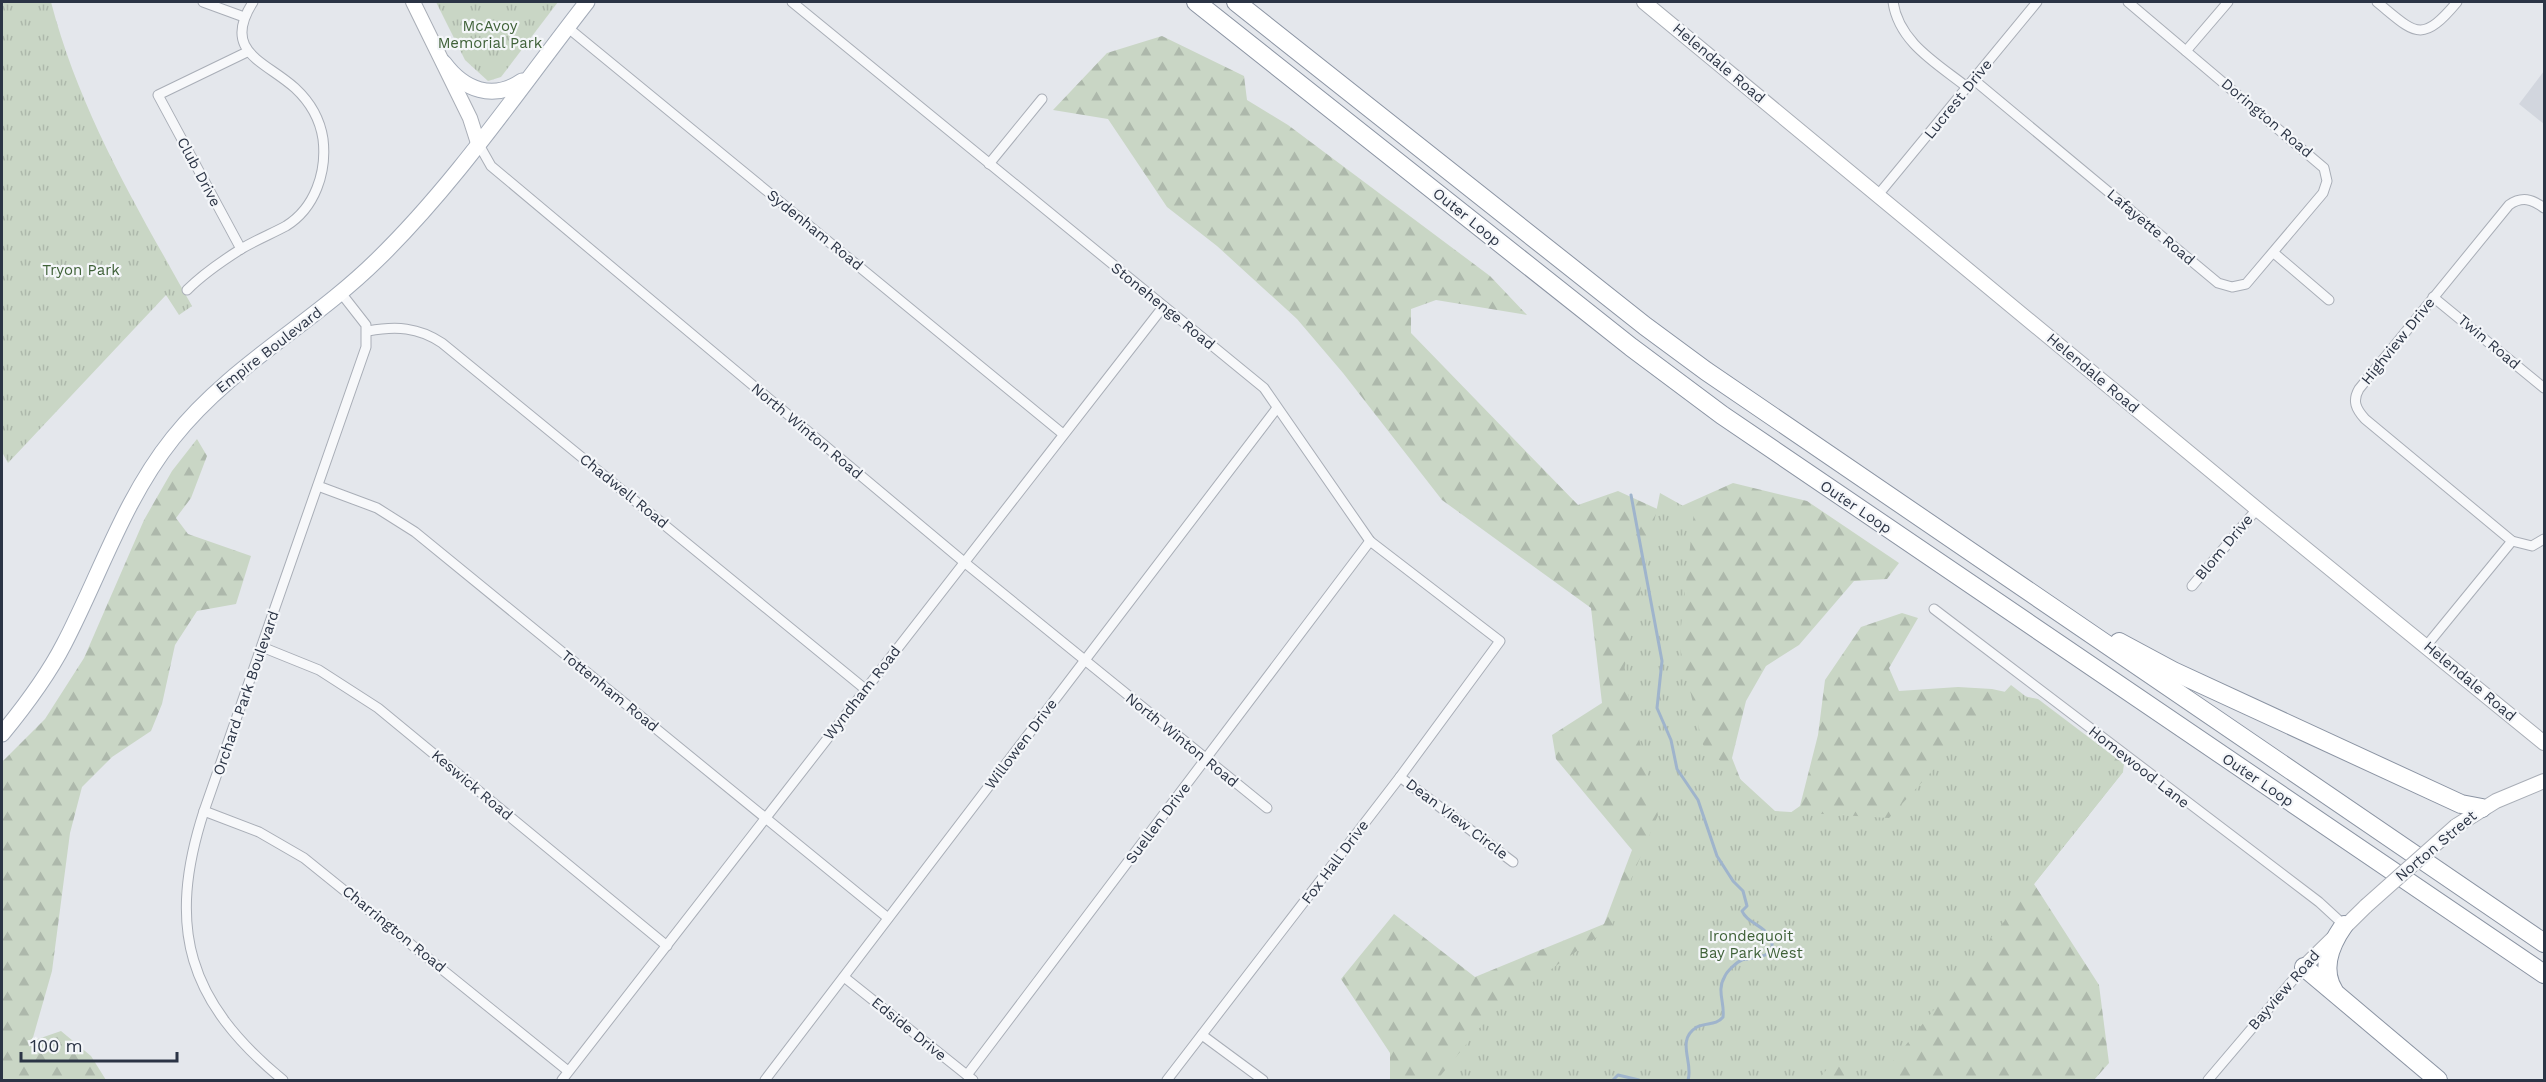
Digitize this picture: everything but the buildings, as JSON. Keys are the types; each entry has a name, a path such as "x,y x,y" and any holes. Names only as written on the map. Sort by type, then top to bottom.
{"highway":[{"name":"Outer Loop","path":"1196,2 1631,347 1699,398 2544,974"},
{"name":"Outer Loop","path":"1236,2 1660,337 1979,559 2544,943"},
{"path":"1241,2 1259,20"},
{"path":"1979,559 2052,605 2173,671 2460,804 2482,808"},
{"path":"2339,997 2329,982 2327,964 2332,945 2343,926"},
{"path":"2489,937 2544,981"},
{"path":"2304,967 2438,1080"}],"main road":[{"name":"Empire Boulevard","path":"2,734 34,693 54,662 129,507 163,450 198,408 225,382 341,293 402,234 478,143 587,2"},
{"path":"444,63 466,84 487,92 511,88 529,76"}],"street":[{"path":"203,2 244,17"},
{"path":"187,290 241,249 288,225 302,213 315,194 322,175 323,137 317,118 295,88 254,60 247,52 242,30 244,17 253,2"},
{"name":"North Winton Road","path":"413,2 470,118 478,143 491,166 964,562 1267,808"},
{"name":"Stonehenge Road","path":"792,2 1264,388 1370,541 1500,641"},
{"name":"Helendale Road","path":"1644,2 2544,743"},
{"name":"Lafayette Road","path":"1893,2 1901,28 1909,40 1971,84 2218,282 2232,287 2246,284 2274,254"},
{"name":"Lucrest Drive","path":"1878,195 2037,2"},
{"name":"Dorington Road","path":"2128,2 2324,168 2328,181 2323,193 2274,254"},
{"path":"2186,51 2228,2"},
{"path":"2377,2 2408,26 2423,31 2436,25 2457,2"},
{"name":"Sydenham Road","path":"567,27 1063,434"},
{"name":"Club Drive","path":"241,249 158,95 247,52"},
{"path":"989,164 1042,99"},
{"name":"Highview Drive","path":"2512,541 2365,419 2356,407 2355,400 2359,389 2509,206 2514,201 2528,199 2544,208"},
{"path":"2274,254 2329,300"},
{"path":"341,293 363,319 368,331"},
{"name":"Twin Road","path":"2433,297 2544,388"},
{"name":"Wyndham Road","path":"562,1080 1163,307"},
{"name":"Chadwell Road","path":"368,331 406,328 424,333 442,343 866,689"},
{"name":"Orchard Park Boulevard","path":"284,1080 246,1048 225,1024 202,983 193,958 185,913 186,888 192,850 204,811 366,347 368,331"},
{"name":"Willowen Drive","path":"765,1080 1277,408"},
{"name":"Tottenham Road","path":"318,486 377,508 415,532 888,918"},
{"name":"Blom Drive","path":"2192,586 2257,509"},
{"path":"2427,645 2512,541 2532,546 2544,539"},
{"name":"Suellen Drive","path":"970,1078 1370,541"},
{"name":"Homewood Lane","path":"1934,609 2319,903 2343,926"},
{"name":"Fox Hall Drive","path":"1167,1080 1400,777 1500,641"},
{"name":"Keswick Road","path":"262,647 319,670 378,708 667,946"},
{"name":"Dean View Circle","path":"1400,777 1513,862"},
{"name":"Norton Street","path":"2366,906 2456,826 2482,808 2544,781"},
{"name":"Charrington Road","path":"204,811 259,832 304,858 568,1071"},
{"name":"Bayview Road","path":"2208,1080 2304,967 2343,926 2366,906"},
{"name":"Edside Drive","path":"844,977 970,1078"},
{"path":"1202,1035 1263,1080"}],"shaded area":[{"path":"2544,71 2544,124 2519,104"}],"green space":[{"name":"Tryon Park","path":"2,2 51,2 77,82 111,158 192,306 179,315 166,295 8,463 2,452"},
{"name":"McAvoy Memorial Park","path":"436,2 558,2 501,77 488,81 465,60"},
{"path":"1162,36 1244,76 1247,100 1288,125 1490,276 1527,315 1436,300 1411,309 1411,333 1578,505 1618,491 1666,513 1733,483 1807,501 1899,563 1887,579 1854,581 1799,645 1766,666 1746,701 1732,758 1754,814 1770,827 1800,806 1818,735 1825,680 1861,627 1902,613 1918,618 1889,668 1899,691 1958,687 1992,689 2038,699 2124,764 2123,772 2034,884 2099,985 2109,1063 2094,1080 1390,1080 1390,1053 1341,979 1394,914 1475,977 1604,924 1632,850 1556,759 1552,735 1602,703 1591,608 1442,500 1343,373 1297,319 1217,246 1167,207 1108,119 1053,110 1107,53"},
{"path":"197,439 207,456 191,498 176,518 188,534 251,556 236,604 197,611 175,645 162,704 151,731 112,757 82,787 70,833 52,971 32,1041 61,1031 91,1056 106,1080 2,1080 2,762 45,719 84,658 144,520 172,471"},
{"name":"Irondequoit Bay Park West","path":"1660,493 1694,512 1679,644 1703,745 1775,811 1889,818 2011,685 2123,772 1878,1080 1857,1080 1833,1062 1818,1080 1437,1080 1496,1008 1611,927 1658,815 1623,675"}],"waterway":[{"path":"1631,495 1662,661 1657,708 1671,740 1677,769 1698,800 1717,856 1733,881 1743,891 1747,906 1742,911 1747,918 1766,932 1772,944 1769,953 1742,960 1726,974 1721,987 1723,1017 1717,1022 1697,1027 1687,1038 1688,1080"},
{"path":"1613,1080 1618,1075 1639,1080"}]}
